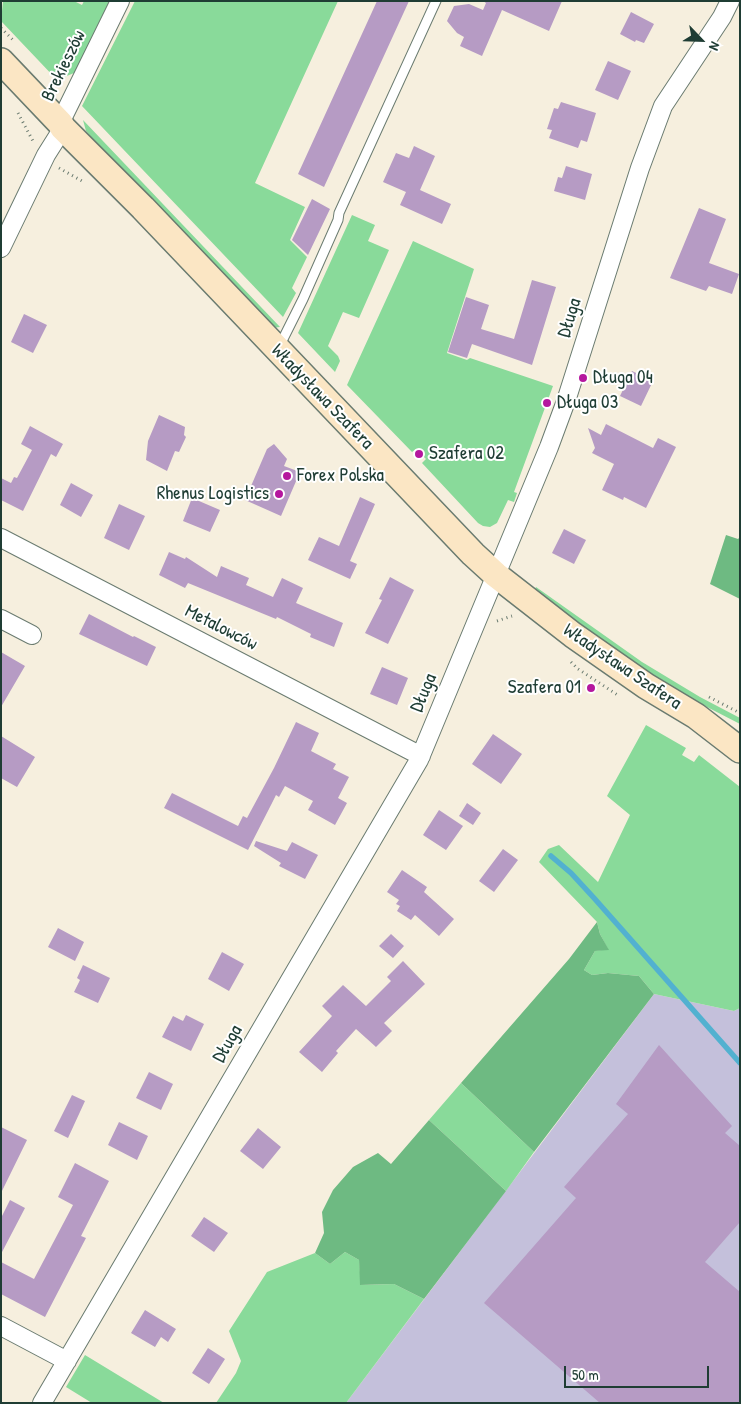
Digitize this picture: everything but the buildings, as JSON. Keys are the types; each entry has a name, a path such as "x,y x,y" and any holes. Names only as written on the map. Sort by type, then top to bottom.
{"street":[{"name":"Brekieszów","path":"1,248 62,126 120,1"},
{"name":"Długa","path":"42,1403 421,756 550,447 637,177 663,106 722,17 730,1"},
{"name":"Władysława Szafera","path":"1,61 496,576 605,659 702,706 740,732"},
{"name":"Metalowców","path":"1,538 421,756"},
{"path":"1,619 32,635"},
{"name":"Władysława Szafera","path":"702,706 740,750"},
{"path":"1,1326 67,1361"}],"lane":[{"path":"276,348 282,341 302,299 338,220 339,213 436,1"}],"path":[{"path":"13,107 22,120 28,135 37,146"},
{"path":"702,706 740,713"}],"shaded area":[{"path":"654,994 734,1011 740,1008 740,1403 346,1403"}],"green space":[{"path":"3,1 74,1 82,5 84,1 113,1 81,65 74,73 57,80 1,21"},
{"path":"135,1 338,1 255,183 305,207 290,240 307,257 292,288 296,293 283,317 82,106"},
{"path":"83,120 280,327 272,328 92,138 86,131"},
{"path":"352,215 375,225 368,241 389,250 359,318 343,312 328,346 338,356 340,361 335,372 298,333"},
{"path":"413,241 474,269 447,353 467,360 470,358 553,386 514,492 517,493 514,502 508,500 497,523 490,527 478,523 422,463 426,459 416,449 412,452 347,385"},
{"path":"726,535 738,539 740,537 740,599 710,584"},
{"path":"536,587 642,662 700,697 740,718 740,724 674,690 601,642 534,591"},
{"path":"646,725 686,748 682,755 694,762 699,755 740,787 740,1008 734,1011 654,994 639,976 608,973 592,975 584,970 595,951 608,949 600,934 597,922 539,862 548,849 559,845 598,882 630,815 607,796"},
{"path":"597,922 600,934 609,950 595,951 584,970 592,975 608,973 639,976 654,994 534,1152 461,1083 569,959"},
{"path":"461,1083 534,1152 506,1191 429,1120"},
{"path":"429,1120 506,1191 424,1299 394,1284 360,1285 359,1260 345,1252 330,1264 315,1253 324,1233 322,1212 333,1190 353,1167 378,1153 391,1164"},
{"path":"345,1252 359,1260 361,1285 394,1284 424,1299 346,1403 216,1403 236,1373 241,1361 229,1331 267,1272 315,1253 330,1264"},
{"path":"85,1355 164,1403 92,1403 66,1387"}],"waterway":[{"path":"551,856 571,873 594,898 740,1063"}],"place":[{"name":"Długa 04","path":"583,378"},
{"name":"Długa 03","path":"547,403"},
{"name":"Szafera 02","path":"419,454"},
{"name":"Forex Polska","path":"287,476"},
{"name":"Rhenus Logistics","path":"279,494"},
{"name":"Szafera 01","path":"591,688"}]}
